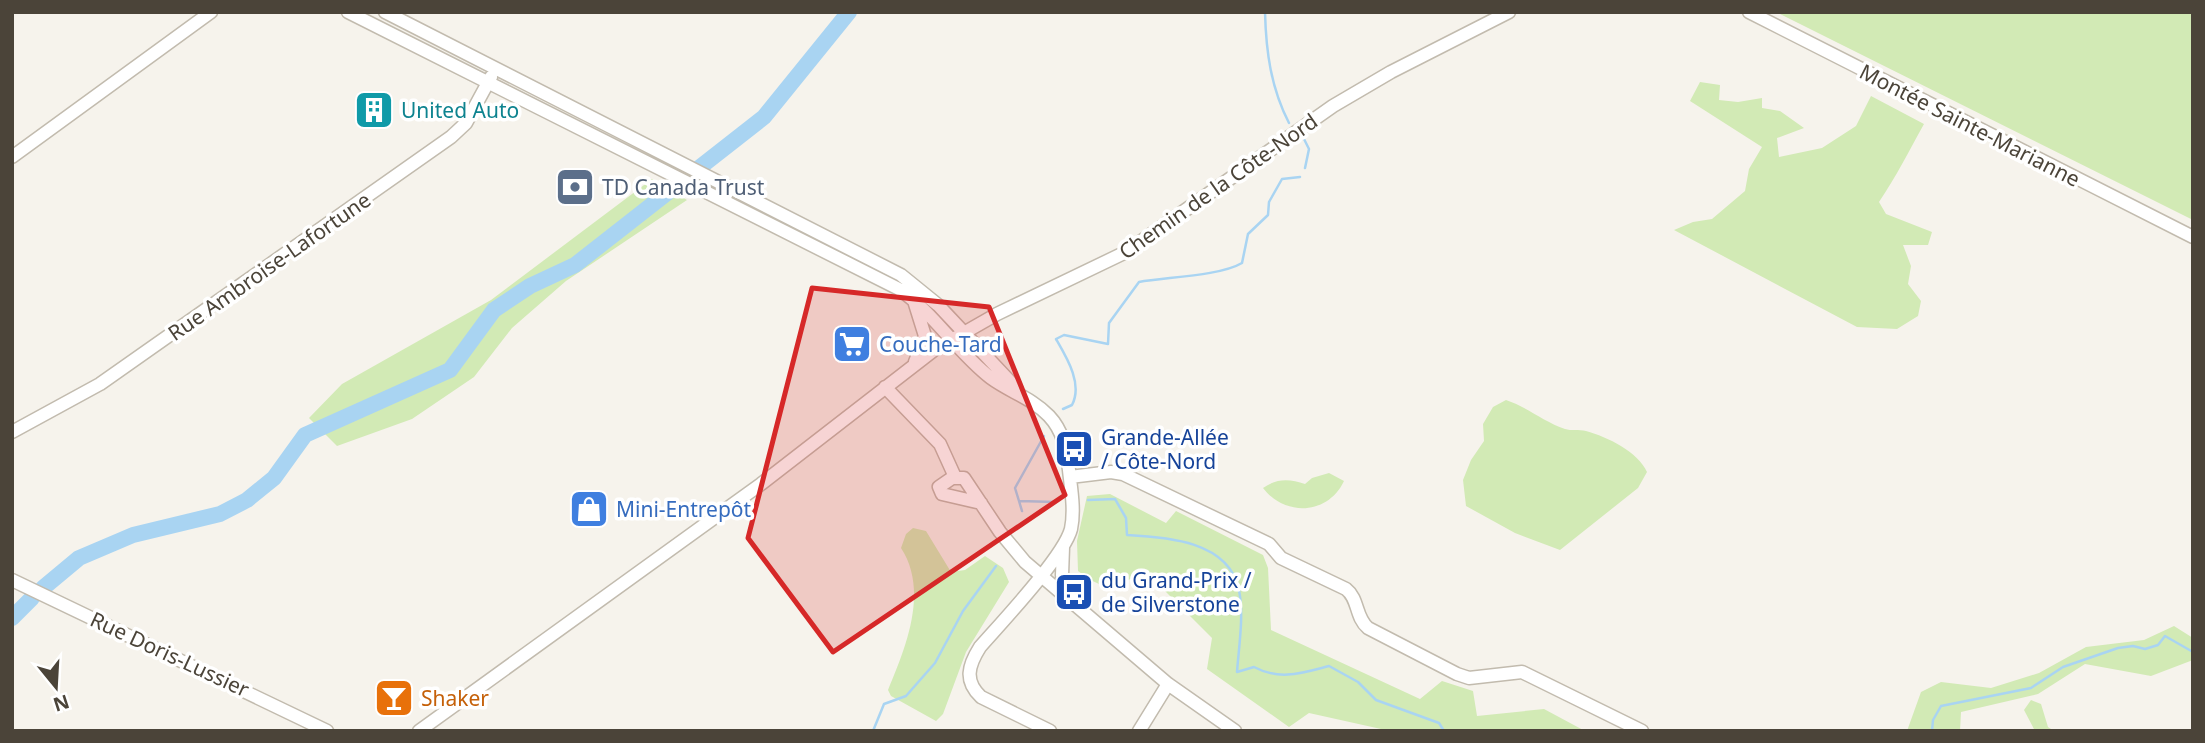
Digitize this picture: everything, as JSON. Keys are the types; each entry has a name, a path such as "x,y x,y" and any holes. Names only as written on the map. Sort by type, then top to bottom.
{"street":[{"path":"12,157 211,12"},
{"path":"348,12 886,282 959,335"},
{"path":"385,12 901,275 925,293 993,379 1021,394 1047,414 1058,428 1064,441 1070,477 1072,518 1063,546 1062,575 1066,595"},
{"name":"Chemin de la Côte-Nord","path":"419,731 761,485 914,363 959,335 1126,252 1333,106 1391,72 1509,12"},
{"name":"Montée Sainte-Marianne","path":"1749,12 2193,237"},
{"name":"Rue Ambroise-Lafortune","path":"12,432 100,384 374,193 460,129 496,68"},
{"path":"684,181 696,169"},
{"path":"914,300 925,336 914,363"},
{"path":"885,387 940,443 955,477"},
{"path":"1070,477 1116,472 1124,474 1269,544 1281,558 1346,589 1353,596 1360,620 1367,628 1462,677 1522,672 1642,731"},
{"path":"981,503 940,493 940,485 955,477 966,480 1014,551 1168,684 1235,731"},
{"path":"1050,731 981,697 972,689 968,677 981,647 1063,546"},
{"name":"Rue Doris-Lussier","path":"12,580 327,731"},
{"path":"1139,731 1168,684"}],"highlighted area":[{"path":"812,288 989,307 1065,495 833,652 748,538"}],"green space":[{"path":"1776,12 2193,12 2193,220"},
{"path":"1700,82 1720,85 1719,100 1738,102 1762,98 1762,108 1780,111 1804,128 1777,138 1779,157 1822,148 1856,126 1871,96 1924,124 1879,202 1886,214 1932,232 1928,245 1903,245 1911,266 1908,284 1921,301 1918,316 1897,329 1857,327 1674,230 1693,222 1712,219 1745,191 1749,169 1762,147 1690,101"},
{"path":"652,179 687,200 566,281 512,328 474,377 412,419 337,446 309,418 342,384 491,300"},
{"path":"1506,400 1567,430 1586,431 1613,441 1637,458 1647,472 1638,488 1560,550 1515,533 1466,506 1463,480 1471,460 1484,441 1483,424 1493,407"},
{"path":"1329,473 1344,481 1328,501 1317,506 1306,508 1283,504 1263,488 1284,480 1305,484 1312,478"},
{"path":"1110,494 1166,523 1176,511 1263,555 1268,568 1271,630 1420,699 1442,681 1473,691 1477,716 1544,709 1585,731 1390,731 1309,713 1289,727 1207,669 1212,638 1151,577 1141,576 1113,586 1104,586 1078,571 1077,541 1087,496"},
{"path":"913,528 926,531 951,572 965,570 985,556 1003,568 1009,582 966,652 943,714 936,721 891,696 888,690 902,656 912,619 913,582 901,548 906,534"},
{"path":"2174,626 2193,638 2193,660 2151,676 2085,664 2038,694 1961,712 1960,731 1907,731 1921,692 1941,682 1991,688 2039,673 2086,647 2144,640"},
{"path":"2031,700 2041,704 2048,727 2054,731 2035,731 2024,710"}],"waterway":[{"path":"43,588 79,558 133,535 220,514 247,500 274,478 305,435 450,370 494,310 530,286 575,265 764,117 849,12"},
{"path":"1265,12 1271,69 1278,97 1289,123"},
{"path":"1303,137 1309,149 1305,168"},
{"path":"1063,409 1072,405 1076,388 1072,371 1056,339 1064,335 1108,344 1109,323 1139,282 1221,271 1242,263 1248,234 1268,215 1269,202 1282,179 1300,177"},
{"path":"1044,436 1015,488 1019,501 1056,502"},
{"path":"1088,500 1115,499 1126,518 1127,535 1177,540 1210,552 1223,561 1233,574 1239,590 1241,631 1237,672 1254,667 1282,675 1329,666 1358,682 1376,700 1439,723 1444,731"},
{"path":"1019,501 1022,511"},
{"path":"873,731 884,704 906,696 935,663 963,611 996,566"},
{"path":"12,618 32,598"},
{"path":"1932,731 1933,720 1941,706 2031,688 2063,667 2118,648 2133,646 2145,649 2158,645 2165,636 2193,652"}],"place":[{"name":"United Auto","path":"374,110"},
{"name":"TD Canada Trust","path":"575,187"},
{"name":"Couche-Tard","path":"852,344"},
{"name":"Grande-Allée / Côte-Nord","path":"1074,449"},
{"name":"Mini-Entrepôt","path":"589,509"},
{"name":"du Grand-Prix / de Silverstone","path":"1074,592"},
{"name":"Shaker","path":"394,698"}]}
